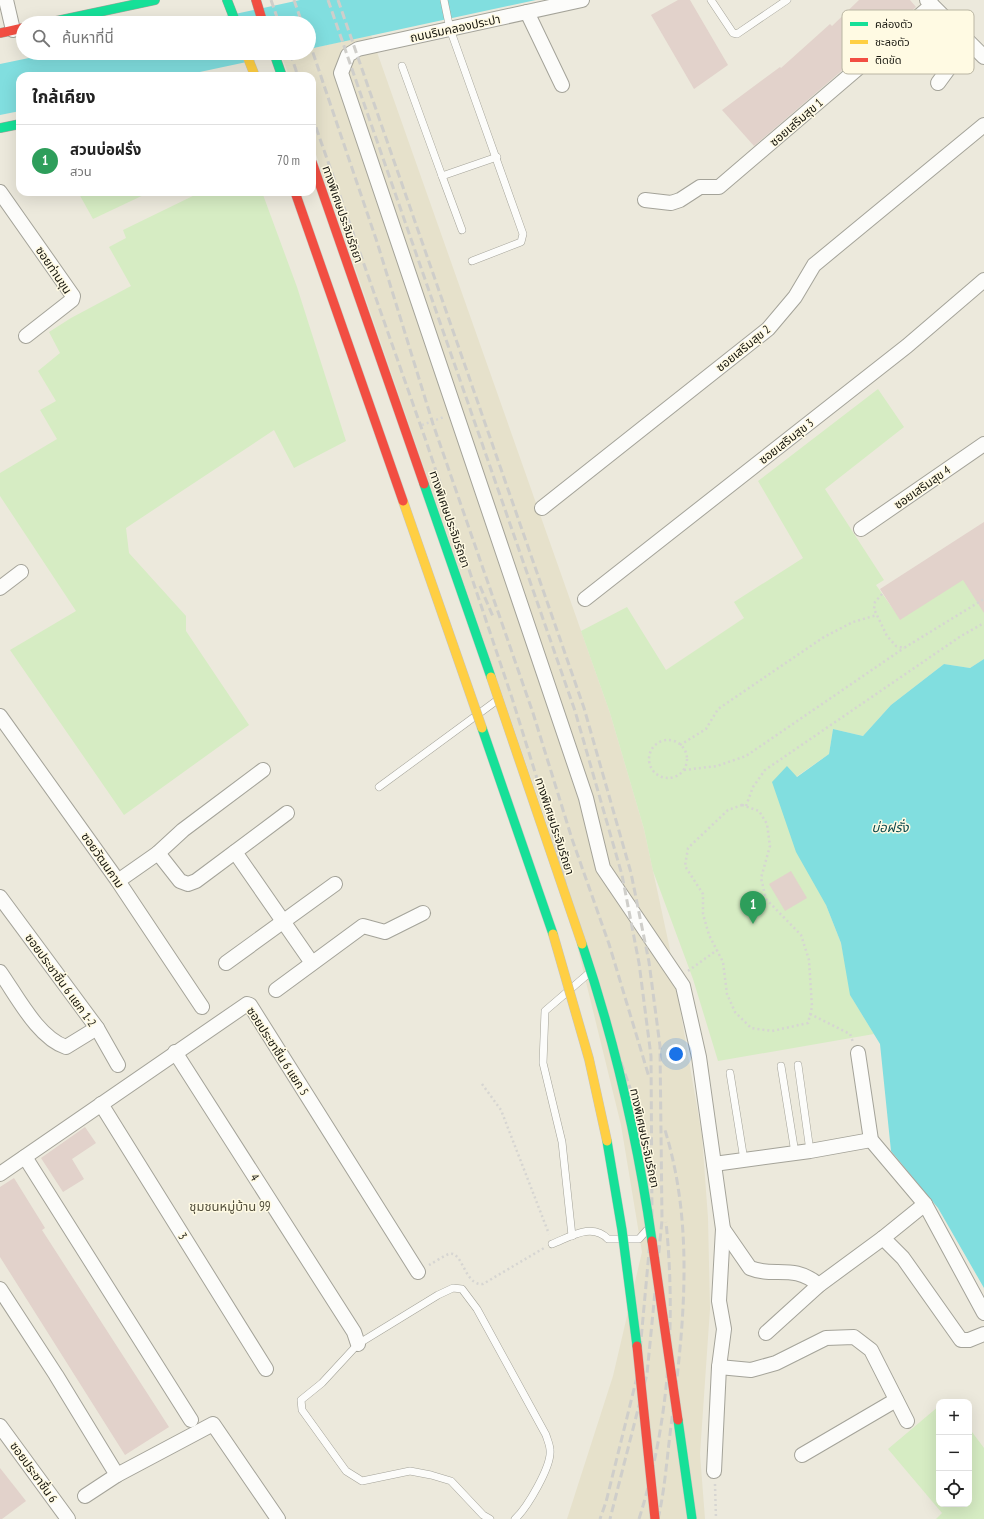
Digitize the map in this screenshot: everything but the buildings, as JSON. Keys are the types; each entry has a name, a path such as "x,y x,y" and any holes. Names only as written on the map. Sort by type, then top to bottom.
{"main road":[{"path":"80,16 155,0"},
{"path":"227,0 233,16"},
{"path":"256,0 261,16"},
{"path":"254,60 268,72"},
{"path":"270,72 273,60"},
{"path":"0,128 16,125"},
{"name":"ทางพิเศษประจิมรัถยา","path":"316,173 531,790 587,959 613,1052 632,1131 648,1211 692,1519"},
{"path":"296,196 526,853 572,995 604,1128 623,1225 655,1519"}],"street":[{"path":"6,0 12,30"},
{"name":"ถนนริมคลองประปา","path":"456,413 341,73 348,55 358,49 449,25 527,12 582,0"},
{"name":"ซอยเสริมสุข 1","path":"921,10 929,3"},
{"path":"527,12 562,85"},
{"path":"974,48 984,57"},
{"name":"ซอยเสริมสุข 1","path":"645,200 671,202 680,200 700,187 720,187 848,74"},
{"path":"938,83 945,74"},
{"name":"ซอยเสริมสุข 2","path":"542,508 768,329 795,297 814,265 984,125"},
{"name":"ซอยท่านขุน","path":"0,192 73,296 72,300 26,336"},
{"name":"ซอยเสริมสุข 3","path":"585,599 907,346 984,280"},
{"path":"456,413 586,798 603,868 682,986 699,1057 723,1230 719,1300 724,1329 719,1367 714,1471"},
{"name":"ซอยเสริมสุข 4","path":"861,529 984,444"},
{"path":"0,588 22,572"},
{"name":"ซอยวัฒนคาม","path":"0,716 118,881 202,1007"},
{"path":"118,881 158,854 183,830 263,770"},
{"path":"158,854 180,881 188,884 196,881 287,813"},
{"path":"235,852 312,963"},
{"path":"226,964 335,884"},
{"name":"ซอยประชาชื่น 6 แยก 1-2","path":"0,898 97,1028 118,1065"},
{"path":"276,990 363,926 386,932 423,914"},
{"path":"0,972 38,1026 56,1044 66,1047 97,1028"},
{"name":"ซอยประชาชื่น 6 แยก 5","path":"1,1170 25,1157 243,1004 250,1005 418,1272"},
{"name":"4","path":"175,1052 350,1325 358,1344"},
{"path":"858,1053 871,1140 925,1204 984,1313"},
{"name":"3","path":"100,1104 266,1369"},
{"path":"714,1164 795,1154 871,1140"},
{"path":"25,1157 191,1420"},
{"path":"766,1333 819,1285 883,1238 925,1204"},
{"path":"723,1230 750,1268 757,1271 790,1271 811,1278 819,1285"},
{"path":"883,1238 903,1258 961,1340 969,1340 984,1334"},
{"path":"0,1289 56,1375 117,1475"},
{"path":"719,1367 751,1370 776,1363 826,1338 854,1337 871,1350 907,1421"},
{"path":"802,1455 896,1400"},
{"path":"85,1496 117,1475 213,1424 278,1519"},
{"name":"ซอยประชาชื่น 6","path":"0,1426 68,1519"}],"lane":[{"path":"444,0 449,25 523,234 520,242 472,261"},
{"path":"711,0 733,32 737,34 787,0"},
{"path":"402,66 462,230"},
{"path":"442,176 497,157"},
{"path":"316,185 501,697 528,770 542,801"},
{"path":"379,787 501,697"},
{"path":"552,1244 572,1236 594,1230 602,1233 608,1239 638,1239 655,1221 650,1184 637,1120 596,968 580,923 563,864"},
{"path":"572,1236 562,1142 544,1063 545,1011 596,968"},
{"path":"798,1065 810,1151"},
{"path":"781,1066 795,1154"},
{"path":"730,1073 744,1160"},
{"path":"490,1519 483,1515 451,1481 410,1471 362,1481 346,1471 302,1410 301,1400 322,1383 358,1344 438,1295 453,1288 462,1289 477,1309 546,1435 550,1451 546,1468 529,1502 515,1519"}],"path":[{"path":"404,431 456,413"},
{"path":"882,594 875,602 874,609 888,636 896,646 904,648"},
{"path":"684,770 687,759 684,749 680,745 668,740 662,741 652,749 649,762 655,773 667,778 673,777 684,770 717,766 746,756 904,648 984,599"},
{"path":"680,745 706,729 718,709 824,637 852,622 877,615"},
{"path":"746,806 753,787 765,770 961,636 984,623"},
{"path":"742,805 759,811 767,824 770,846 761,878 766,899 801,935 809,960 812,1007 808,1023 772,1032 751,1028 735,1012 727,994 723,962 717,950 709,935 703,914 703,894 685,866 688,848 728,810 742,805"},
{"path":"678,978 717,950"},
{"path":"810,1014 850,1034 858,1053"},
{"path":"418,1272 449,1254 453,1254 458,1257 472,1281 477,1284 482,1284 552,1244 507,1123 501,1110 482,1084"},
{"path":"714,1471 716,1519"}],"shaded area":[{"path":"371,35 610,713 644,829 669,945 702,1136 708,1218 710,1309 700,1454 705,1519 567,1519 613,1376 642,1252 621,1125 548,827 316,155 316,72 287,72 283,60 316,60 316,47"}],"green space":[{"path":"80,196 142,196 93,219"},
{"path":"193,196 263,196 297,287 346,441 294,468 274,430 126,528 129,553 186,616 186,631 249,725 124,815 10,650 76,611 0,496 0,473 57,439 40,410 56,401 38,371 60,353 49,332 71,318 131,286 109,247 126,238 123,230"},
{"path":"878,389 904,427 825,489 884,580 876,585 896,613 962,568 984,597 984,659 970,668 944,664 891,705 863,736 833,729 829,754 796,777 787,766 826,905 841,943 852,998 874,1034 718,1061 693,979 653,871 644,829 610,713 581,631 627,607 666,670 744,618 734,602 803,558 758,481"},
{"path":"936,1409 936,1506 888,1449"},
{"path":"972,1432 984,1448 984,1519 936,1519 942,1513 937,1507 972,1507"}],"water":[{"path":"300,0 536,0 316,47 316,16 226,16"},
{"path":"19,60 255,60 200,72 16,72 16,112 0,115 0,64"},
{"name":"บ่อฝรั่ง","path":"984,659 984,1288 938,1208 891,1151 880,1044 850,995 841,943 826,905 796,852 772,782 787,766 797,777 829,754 833,729 863,736 891,705 944,664 970,668"}],"railway":[{"path":"271,0 277,16"},
{"path":"294,0 300,16"},
{"path":"328,0 575,711 622,875 639,963 651,1056 652,1219 638,1373 606,1502 600,1519"},
{"path":"338,0 584,708 631,873 649,962 660,1046 662,1220 647,1374 610,1519"},
{"path":"292,60 297,72"},
{"path":"315,60 377,242 433,424 533,713 572,839 609,944 649,1077"},
{"path":"316,127 426,441 512,698 548,814 577,932 589,973 639,1113 649,1148"},
{"path":"480,586 494,619"},
{"path":"658,1519 664,1485 676,1389 683,1313 684,1276 680,1201 674,1164 664,1127"},
{"path":"639,1519 657,1446 668,1372 670,1297 666,1222"}],"traffic: fast":[{"path":"80,16 155,0"},
{"path":"227,0 233,16"},
{"path":"276,60 281,72"},
{"path":"0,128 16,125"},
{"path":"424,484 491,677"},
{"path":"482,728 553,934"},
{"path":"582,944 594,980 624,1091 640,1166 652,1241"},
{"path":"607,1141 622,1230 637,1346"},
{"path":"678,1420 692,1519"}],"traffic: jam":[{"path":"256,0 261,16"},
{"path":"0,33 16,30"},
{"path":"316,174 424,484"},
{"path":"296,196 403,501"},
{"path":"652,1241 678,1420"},
{"path":"637,1346 655,1519"}],"traffic: slow":[{"path":"249,60 253,72"},
{"path":"403,501 482,728"},
{"path":"491,677 582,944"},
{"path":"553,934 589,1059 607,1141"}],"place":[{"name":"สวนบ่อฝรั่ง","path":"753,924"}],"district":[{"name":"ชุมชนหมู่บ้าน 99","path":"230,1206"}]}
